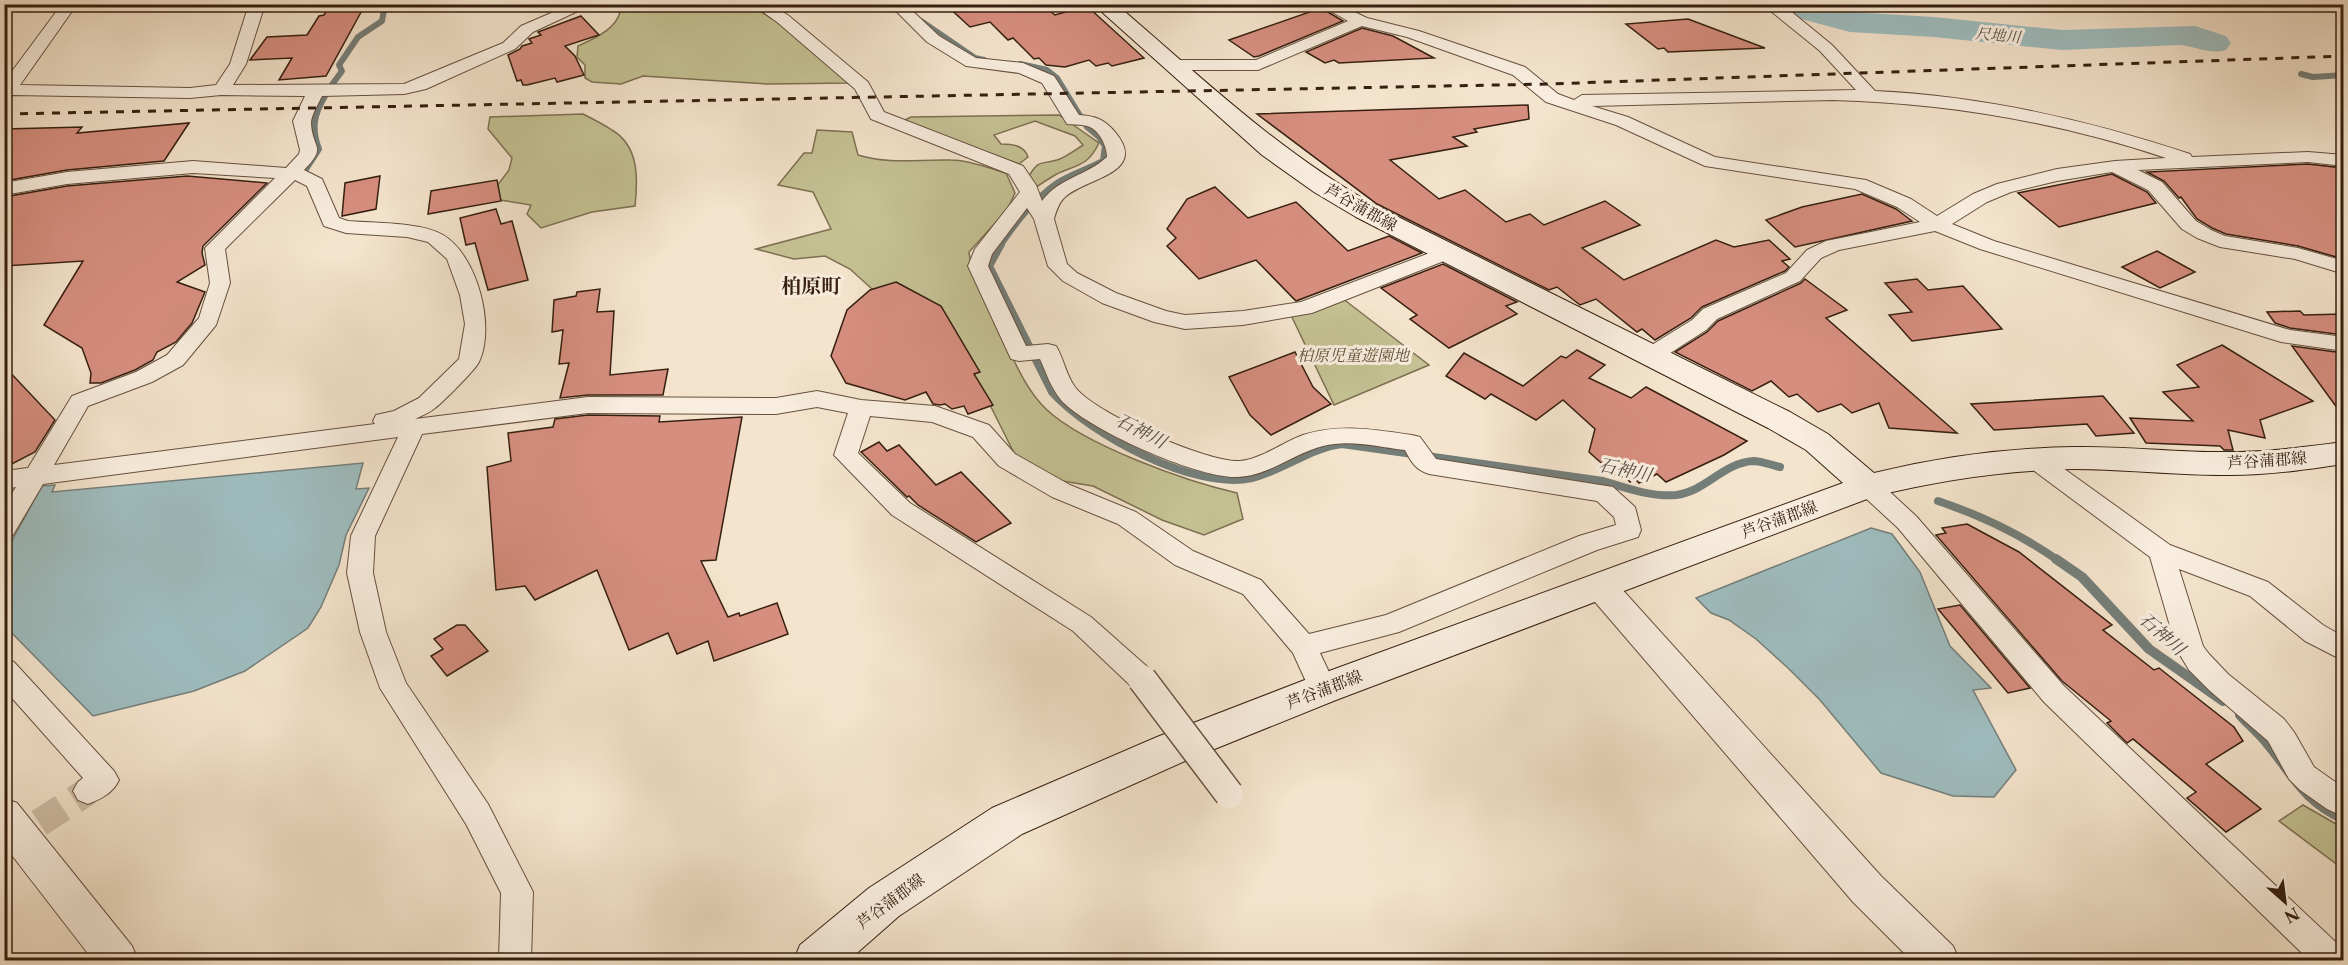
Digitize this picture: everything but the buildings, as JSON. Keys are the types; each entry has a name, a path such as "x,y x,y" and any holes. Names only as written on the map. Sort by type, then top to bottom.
{"main road":[{"name":"芦谷蒲郡線","path":"1103,4 1271,150 1309,177 1365,211 1737,398 1817,442 1868,486"},
{"name":"芦谷蒲郡線","path":"816,960 884,902 1007,820 1171,749 1323,689 1868,486 1925,472 2074,458 2222,464 2284,461 2343,453"}],"street":[{"path":"6,93 70,4"},
{"path":"221,90 238,64 257,4"},
{"path":"759,4 783,19 862,86 877,115 1016,170 1027,185 1036,205 1058,266 1070,277 1109,298 1161,317 1185,322 1243,318 1305,308 1447,253"},
{"path":"897,4 933,39 972,63 1023,68 1048,80 1072,120 1093,121 1114,142 1117,150 1116,159 1096,174 1073,182 1048,204 1036,205 982,253 978,266 1019,354 1048,351 1068,395 1132,436 1199,463 1238,470 1265,463 1321,438 1349,436 1412,443 1429,466 1604,493 1626,513 1629,530 1587,543 1389,625 1303,646"},
{"path":"1325,4 1361,21 1413,34 1519,71 1552,98 1632,125 1711,162 1858,184 1904,203 1937,225 1987,245 2262,329 2297,338 2343,344"},
{"path":"1769,4 1776,7 1826,48 1871,97"},
{"path":"6,93 190,93 221,90 404,89 420,85 509,45 527,29 578,6"},
{"path":"1174,66 1258,65 1361,21"},
{"path":"4,528 80,401 144,377 175,360 209,320 220,283 214,248 308,156 309,150 303,122 316,91"},
{"path":"1552,98 1606,101 1834,95 1955,104 2048,118 2137,141 2196,162"},
{"path":"1650,356 1699,325 1710,314 1792,277 1814,254 1833,244 1937,225 1980,198 2004,188 2057,175 2115,166 2308,157 2343,161"},
{"path":"2115,166 2154,186 2165,195 2189,225 2204,234 2220,241 2298,254 2343,268"},
{"path":"4,189 68,178 193,167 298,174 315,183 332,222 346,227 407,231 435,238 456,257 470,295 476,324 469,361 427,403 401,417 371,424 354,434"},
{"path":"4,480 588,405 776,406 817,399 861,408 935,414 981,431 1007,460 1061,491 1127,518 1184,558 1252,586 1303,646 1323,689"},
{"path":"861,408 846,454 901,509 1082,624 1142,679 1229,794"},
{"path":"414,427 363,536 360,573 373,632 394,688 477,814 517,892 514,960"},
{"path":"2037,461 2161,552 2259,589 2314,633 2343,650"},
{"path":"1868,486 1907,522 2054,694 2331,960"},
{"path":"2161,552 2191,650 2197,661 2210,676 2273,727 2289,746 2295,764 2321,790 2343,804"},
{"path":"1600,586 1866,889 1939,960"},
{"path":"4,670 104,780 88,791"},
{"path":"4,815 118,960"}],"green space":[{"path":"621,5 750,5 776,21 850,83 767,84 643,76 621,84 592,82 585,78 585,65 577,57 578,46 612,26 620,13"},
{"path":"583,114 612,130 627,145 635,164 635,206 592,212 541,228 527,214 531,205 500,200 497,186 509,170 512,158 488,129 490,117"},
{"path":"1059,115 1099,143 1085,161 1055,175 1035,188 1029,176 1032,171 1040,163 1060,159 1083,145 1075,136 1035,121 994,135 1001,144 1013,145 1024,150 1028,157 1019,164 903,121 911,117"},
{"path":"817,130 852,132 858,155 870,158 893,161 958,160 1006,173 1015,193 1007,210 969,252 980,291 1031,391 1046,409 1063,422 1109,448 1164,471 1237,493 1243,519 1204,535 1162,520 1093,486 1050,479 1017,459 982,389 850,269 825,256 794,259 756,249 831,229 813,192 778,185 804,153 812,153"},
{"name":"柏原児童遊園地","path":"1338,295 1429,365 1334,405 1289,311"},
{"path":"2303,805 2343,828 2343,869 2279,821"}],"water":[{"path":"363,463 356,489 369,488 346,535 339,565 321,607 308,628 245,671 194,691 93,716 5,626 5,553 42,486 55,485 52,492"},
{"path":"1871,528 1892,534 1920,572 1950,646 1991,688 1973,690 2016,770 1994,797 1953,796 1881,773 1820,700 1788,668 1756,639 1729,620 1711,613 1696,598"}],"waterway":[{"path":"331,86 342,71 339,65 358,37 382,21 385,4"},
{"name":"尺地川","path":"1783,4 1850,22 1934,27 2062,40 2179,35 2195,36 2214,43"},
{"name":"石神川","path":"921,21 975,58 984,60"},
{"name":"石神川","path":"1000,246 1026,212 1049,189 1062,180 1103,161 1105,146 1099,137 1087,127 1057,78 1047,70 1020,64"},
{"name":"尺地川","path":"2301,74 2313,77 2344,75"},
{"path":"306,169 319,149 314,128 318,109 325,96"},
{"name":"石神川","path":"1001,244 989,266 1052,392 1091,425 1145,456 1173,468 1228,480 1252,478 1308,454 1342,444 1603,481 1657,495 1676,495 1696,489 1742,463 1756,461 1780,467"},
{"name":"石神川","path":"1938,501 2000,526 2058,560"},
{"name":"石神川","path":"2058,560 2082,577 2149,649 2223,701"},
{"name":"石神川","path":"2240,715 2263,738 2308,795 2318,804 2344,819"}],"tunnel":[{"path":"4,846 88,791"}],"railway":[{"path":"4,114 1548,84 2344,56"}],"district":[{"name":"柏原町","path":"811,286"}]}
